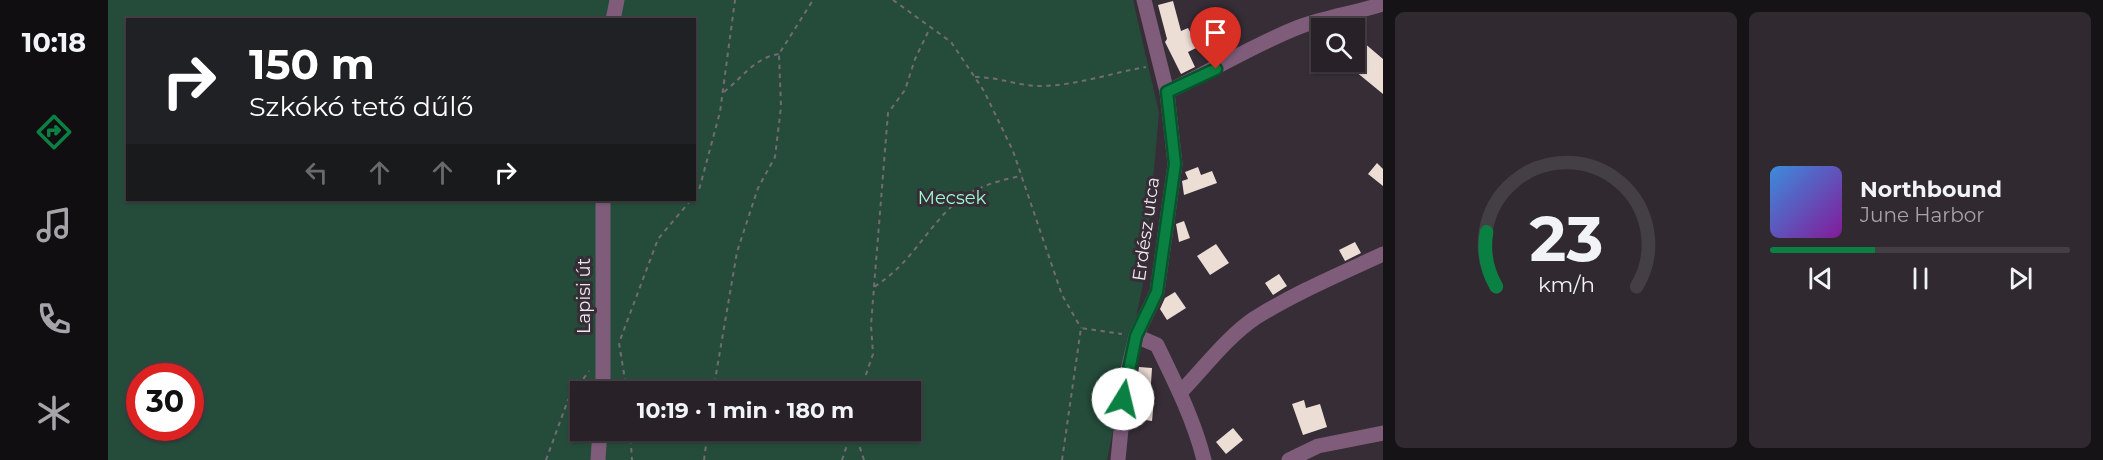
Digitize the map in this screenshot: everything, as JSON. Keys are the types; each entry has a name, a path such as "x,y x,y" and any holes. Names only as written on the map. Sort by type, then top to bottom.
{"street":[{"path":"613,18 617,0"},
{"name":"Erdész utca","path":"1118,460 1126,378 1136,336 1157,292 1175,164 1167,92 1144,0"},
{"path":"1167,92 1296,28 1383,4"},
{"name":"Lapisi út","path":"603,201 603,381"},
{"path":"1180,393 1233,337 1254,319 1321,283 1383,254"},
{"path":"1136,336 1157,345 1199,439 1204,460"},
{"path":"1289,460 1318,446 1383,433"},
{"path":"598,460 599,441"}],"path":[{"path":"696,194 712,150 723,93 735,0"},
{"path":"715,381 737,252 758,188 775,157 781,107 779,54 813,0"},
{"path":"893,0 951,42 975,77 1013,152 1062,295 1081,328 1062,460"},
{"path":"864,381 873,354 871,325 888,113 905,90 915,59 931,27"},
{"path":"723,93 752,65 766,56 779,54"},
{"path":"975,77 996,77 1038,86 1083,81 1159,65"},
{"path":"874,287 890,278 951,207 993,181 1022,176"},
{"path":"625,381 620,343 658,239 690,201"},
{"path":"1081,328 1136,336"},
{"path":"546,460 568,400 604,354 620,343"},
{"path":"631,441 632,460"},
{"path":"704,460 707,441"},
{"path":"842,460 849,441"},
{"path":"857,441 864,460"}],"green space":[{"name":"Mecsek","path":"108,0 1133,0 1159,113 1144,279 1107,460 108,460"}],"building":[{"path":"1173,1 1181,31 1188,28 1198,47 1188,52 1195,67 1181,74 1165,42 1167,39 1158,5"},
{"path":"1365,44 1383,59 1383,94 1356,72 1365,72"},
{"path":"1377,163 1383,169 1383,186 1368,174"},
{"path":"1198,167 1201,175 1212,171 1217,183 1184,195 1182,181 1188,179 1185,172"},
{"path":"1184,221 1190,238 1179,242 1176,224"},
{"path":"1355,242 1361,253 1345,261 1339,250"},
{"path":"1216,244 1229,263 1210,275 1197,256"},
{"path":"1279,274 1287,286 1273,295 1265,283"},
{"path":"1175,292 1186,308 1167,320 1160,309 1165,298"},
{"path":"1139,367 1152,368 1150,399 1154,400 1152,421 1132,418"},
{"path":"1304,400 1306,408 1320,404 1327,427 1303,435 1292,404"},
{"path":"1233,428 1243,440 1226,454 1216,442"}],"route":[{"path":"1123,399 1136,336 1157,292 1175,164 1167,92 1216,69"}]}
